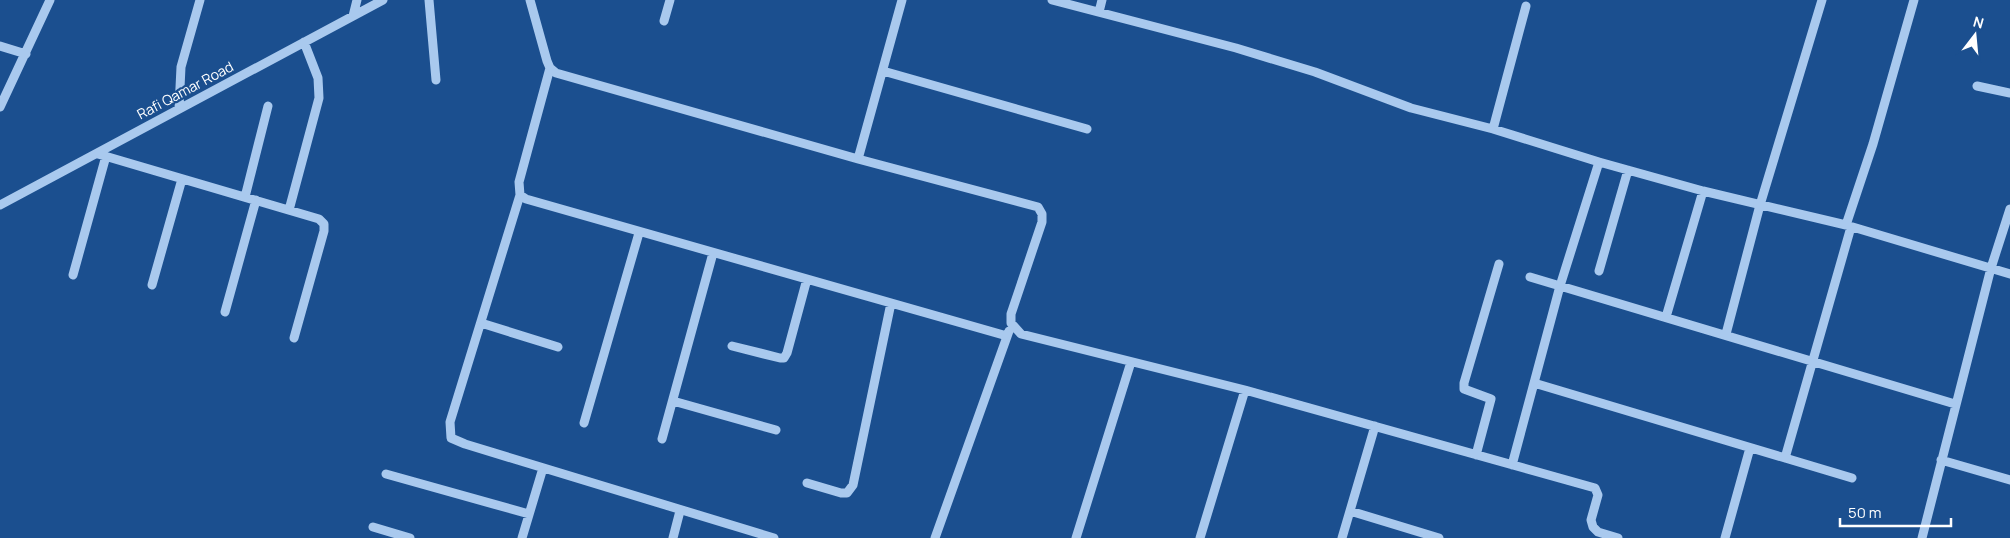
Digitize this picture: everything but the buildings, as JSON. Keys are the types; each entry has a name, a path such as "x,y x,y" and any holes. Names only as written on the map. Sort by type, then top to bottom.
{"street":[{"path":"0,108 50,0"},
{"path":"179,108 181,67 200,0"},
{"path":"352,16 357,0"},
{"name":"Rafi Qamar Road","path":"0,205 102,155 179,108 383,0"},
{"path":"429,0 436,80"},
{"path":"530,0 550,68 520,182 520,195 450,422 451,438 768,537"},
{"path":"664,21 670,0"},
{"path":"858,159 902,0"},
{"path":"1052,0 1236,48 1316,72 1411,108 1493,129 1599,162 1703,191 1848,226 2010,274"},
{"path":"1099,12 1102,0"},
{"path":"1726,334 1760,205 1822,0"},
{"path":"1785,458 1848,226 1914,0"},
{"path":"1493,129 1526,6"},
{"path":"289,210 319,98 318,78 304,42"},
{"path":"0,46 26,54"},
{"path":"550,68 556,72 858,159 1038,207 1042,214 1042,222 1013,304 1011,323 1007,336 935,538"},
{"path":"882,71 1087,129"},
{"path":"1977,86 2010,93"},
{"path":"245,197 268,106"},
{"path":"73,275 102,155 320,219 324,224 324,231 294,338"},
{"path":"1512,465 1560,286 1599,162"},
{"path":"1599,271 1628,170"},
{"path":"152,285 182,179"},
{"path":"1666,317 1703,191"},
{"path":"520,195 533,202 639,233 1007,336"},
{"path":"225,312 256,200"},
{"path":"1922,538 1991,268 2010,210"},
{"path":"584,423 639,233"},
{"path":"662,439 712,253"},
{"path":"1476,454 1491,399 1464,389 1464,383 1499,264"},
{"path":"1530,277 1726,334 1955,404"},
{"path":"732,346 784,358 807,279"},
{"path":"807,483 842,493 847,493 853,485 891,303"},
{"path":"481,323 558,347"},
{"path":"1011,323 1021,334 1031,338 1245,390 1595,488 1598,495 1591,520 1593,527 1598,532 1618,538"},
{"path":"1076,538 1131,362"},
{"path":"1534,384 1852,478"},
{"path":"1200,538 1245,390"},
{"path":"673,401 776,430"},
{"path":"1342,538 1375,426"},
{"path":"1725,538 1750,448"},
{"path":"1941,460 2010,480"},
{"path":"522,538 543,468"},
{"path":"386,474 529,514"},
{"path":"673,538 680,511"},
{"path":"1350,511 1440,538"},
{"path":"373,527 410,538"}]}
